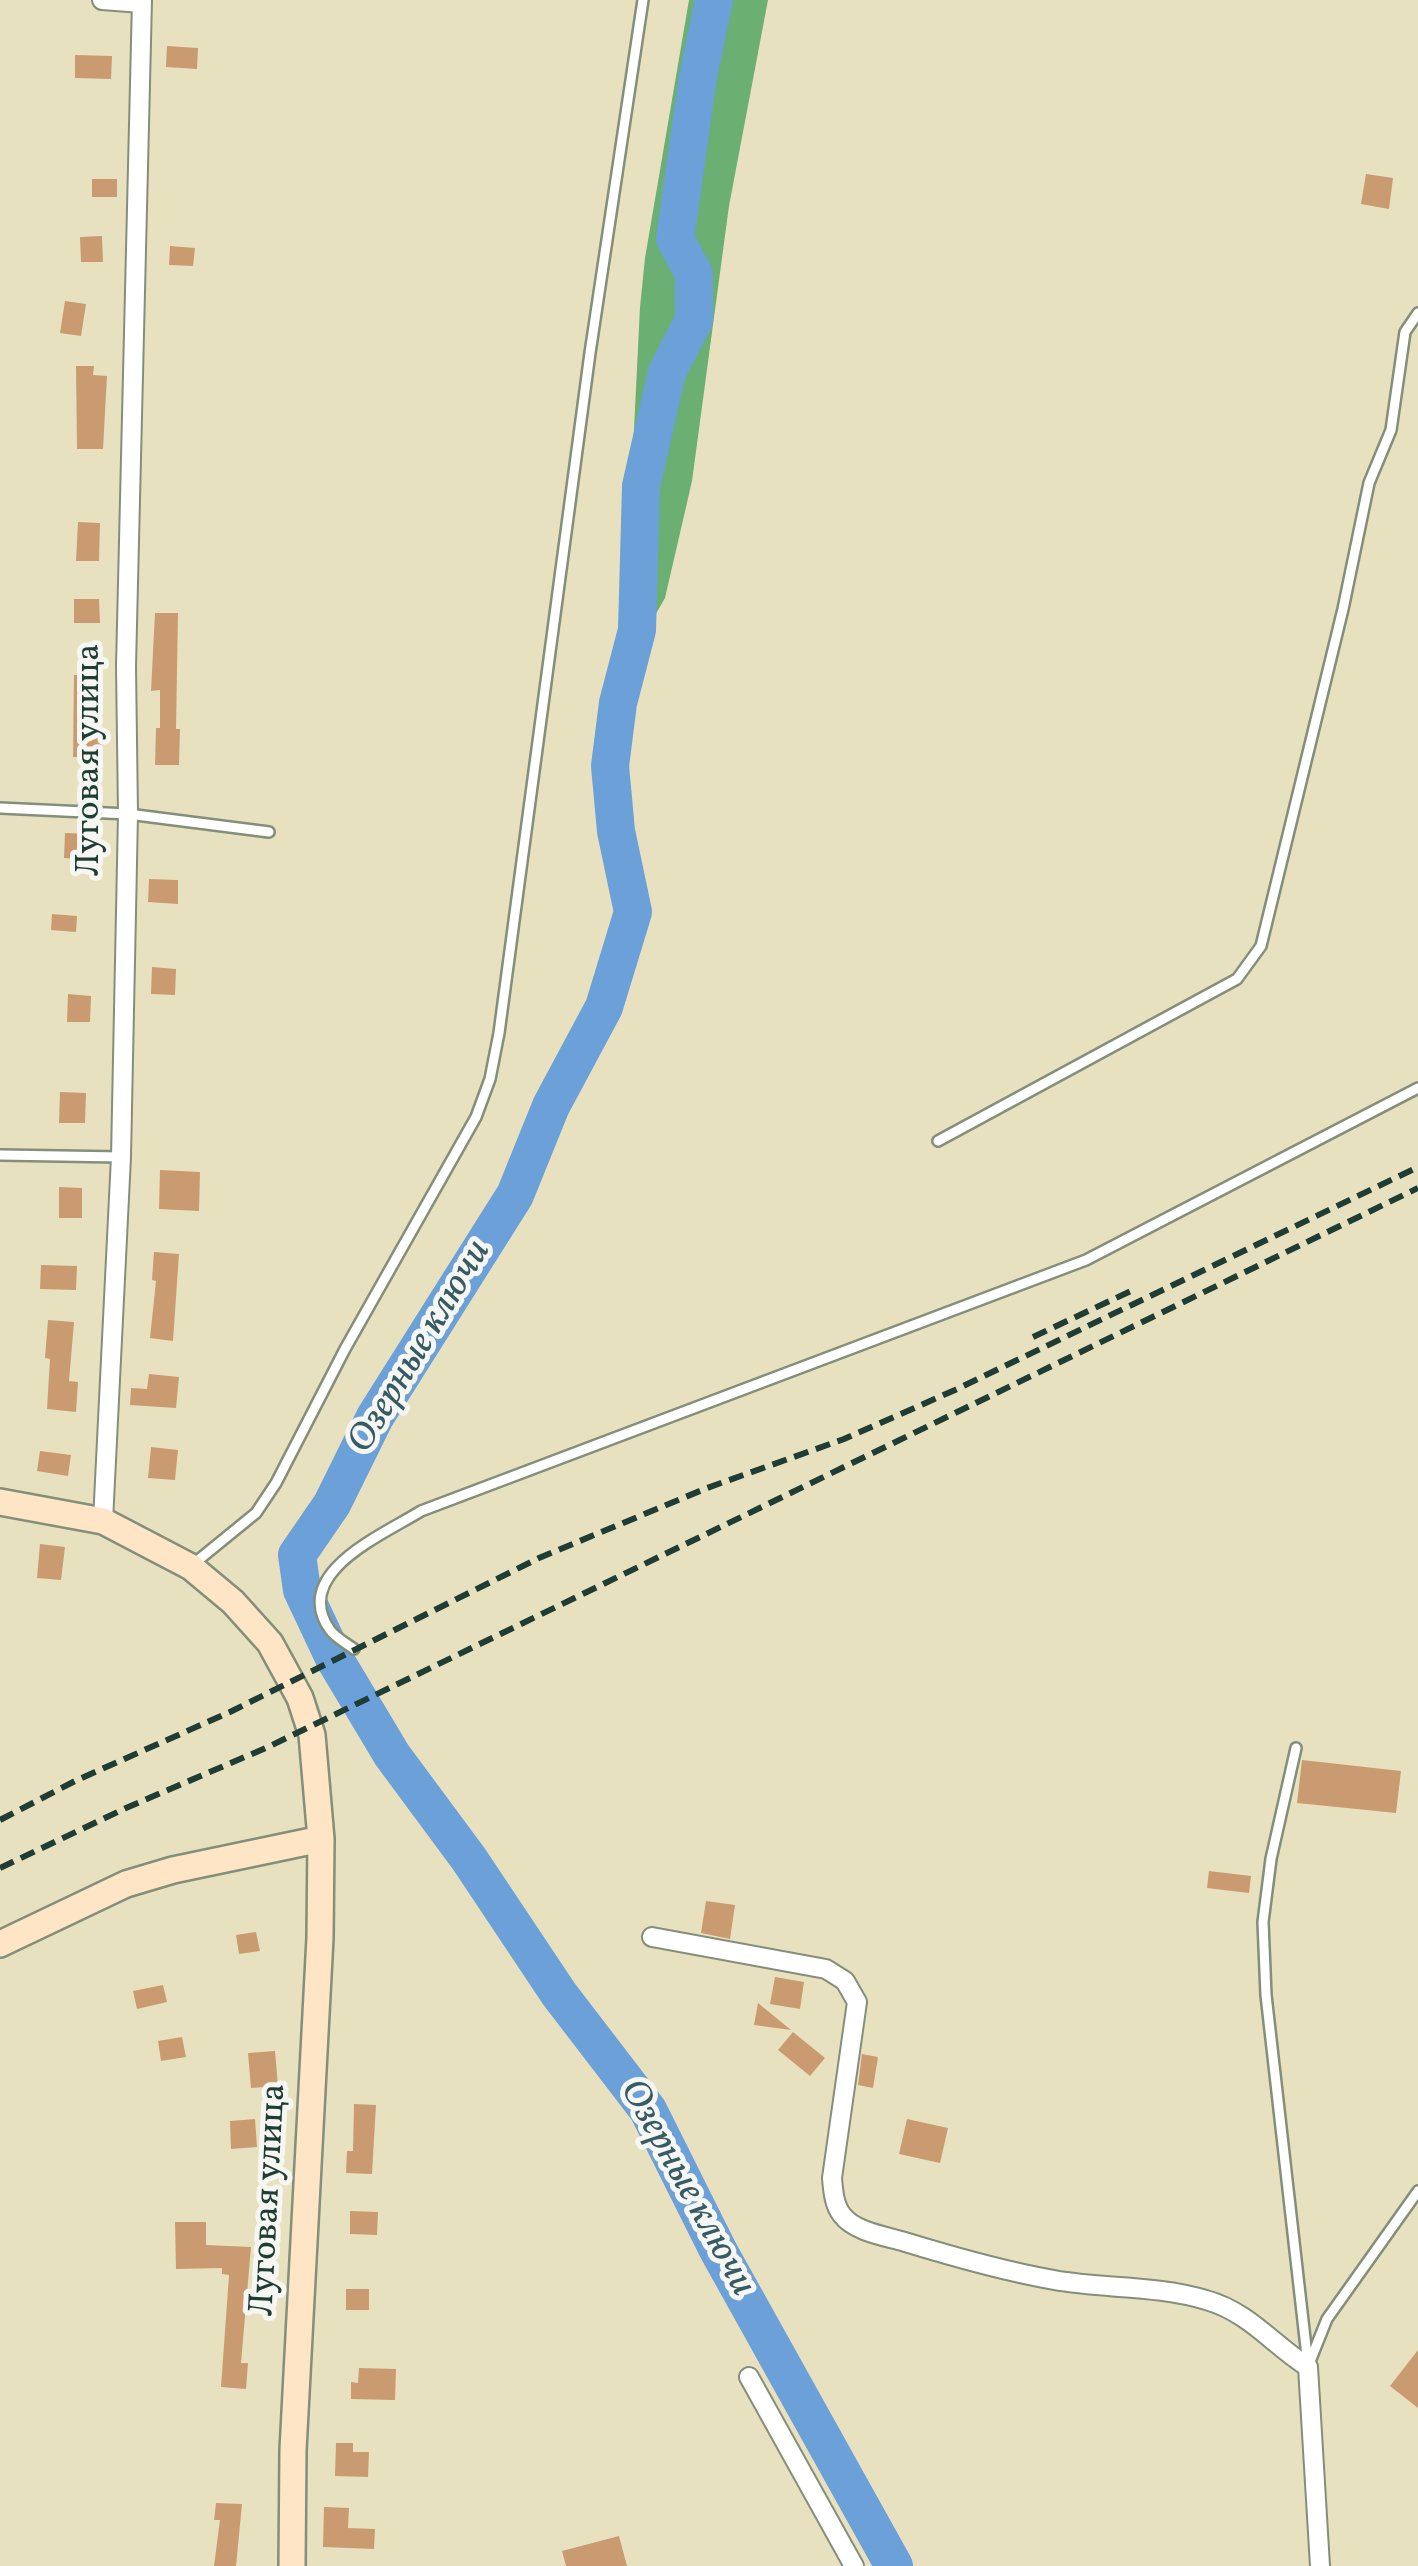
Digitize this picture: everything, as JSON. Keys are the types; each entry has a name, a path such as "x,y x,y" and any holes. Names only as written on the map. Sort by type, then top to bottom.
{"main road":[{"name":"Луговая улица","path":"0,1502 103,1521 191,1567 233,1602 270,1643 300,1698 312,1735 321,1839 320,1938 293,2450 292,2566"},
{"path":"0,1944 126,1884 172,1870 321,1839"}],"street":[{"path":"102,0 142,2"},
{"name":"Луговая улица","path":"103,1521 121,1156 128,814 126,666 142,2"},
{"path":"652,1937 826,1969 845,1981 857,2002 832,2178 834,2200 842,2216 859,2228 966,2260 1055,2280 1153,2289 1204,2299 1238,2310 1308,2366 1320,2566"},
{"path":"749,2377 854,2566"}],"lane":[{"path":"191,1567 256,1513 276,1483 345,1349 460,1146 490,1079 500,1033 590,353 642,0"},
{"path":"938,1140 1237,979 1261,946 1343,608 1369,483 1391,430 1405,332 1418,313"},
{"path":"0,808 128,814 269,832"},
{"path":"354,1649 330,1631 319,1602 320,1590 343,1560 421,1511 1086,1260 1418,1088"},
{"path":"0,1155 121,1156"},
{"path":"1296,1748 1271,1859 1264,1922 1266,1995 1308,2366"},
{"path":"1308,2366 1327,2318 1418,2191"}],"green space":[{"path":"689,0 768,0 729,206 692,481 665,598 650,624 633,625 625,612 640,307"}],"building":[{"path":"167,46 198,48 197,69 166,67"},
{"path":"75,55 112,56 111,79 75,78"},
{"path":"1366,174 1393,178 1389,209 1361,204"},
{"path":"92,179 117,179 117,197 92,197"},
{"path":"102,236 103,262 81,262 80,237"},
{"path":"170,246 195,248 193,266 169,265"},
{"path":"65,301 86,304 81,336 60,333"},
{"path":"76,366 94,366 93,375 107,376 103,449 77,449"},
{"path":"78,522 100,523 99,561 76,561"},
{"path":"74,599 99,599 100,623 74,623"},
{"path":"155,613 178,613 179,765 155,765 160,690 151,691"},
{"path":"74,675 99,675 101,757 73,757"},
{"path":"65,833 93,834 92,860 64,858"},
{"path":"149,879 178,880 178,904 148,902"},
{"path":"52,914 77,916 76,932 51,930"},
{"path":"152,967 176,969 175,995 151,994"},
{"path":"68,994 91,996 90,1022 67,1022"},
{"path":"60,1092 86,1093 85,1123 59,1123"},
{"path":"160,1170 200,1172 199,1211 159,1209"},
{"path":"59,1187 82,1188 82,1218 59,1218"},
{"path":"154,1252 179,1254 173,1341 150,1338 156,1281 152,1280"},
{"path":"41,1265 77,1266 76,1290 40,1289"},
{"path":"48,1320 74,1322 69,1381 78,1382 76,1412 47,1409"},
{"path":"149,1374 179,1377 176,1408 130,1405 131,1388 147,1389"},
{"path":"151,1447 178,1450 175,1480 148,1478"},
{"path":"40,1451 71,1455 68,1476 37,1471"},
{"path":"40,1544 65,1547 61,1580 37,1578"},
{"path":"1302,1760 1401,1771 1396,1813 1297,1803"},
{"path":"1209,1871 1251,1876 1249,1893 1207,1888"},
{"path":"706,1901 735,1905 730,1939 701,1933"},
{"path":"256,1932 260,1951 239,1954 236,1935"},
{"path":"775,1977 804,1982 800,2009 770,2004"},
{"path":"163,1985 167,2002 137,2009 133,1991"},
{"path":"758,2003 791,2030 754,2025"},
{"path":"793,2032 825,2058 810,2076 778,2050"},
{"path":"182,2037 186,2057 161,2061 158,2041"},
{"path":"275,2051 278,2086 251,2088 248,2053"},
{"path":"862,2054 878,2057 873,2088 858,2085"},
{"path":"354,2104 376,2105 372,2174 346,2173 347,2151 353,2151"},
{"path":"255,2119 257,2147 231,2149 230,2121"},
{"path":"907,2119 948,2128 940,2163 899,2154"},
{"path":"350,2211 378,2212 377,2235 350,2234"},
{"path":"175,2222 206,2222 206,2245 251,2247 241,2363 248,2363 246,2389 221,2387 229,2275 222,2274 222,2268 176,2269"},
{"path":"346,2289 369,2289 369,2310 346,2310"},
{"path":"1418,2350 1418,2408 1390,2386"},
{"path":"359,2368 396,2369 395,2400 351,2399 351,2382 358,2383"},
{"path":"336,2443 353,2443 353,2452 369,2452 368,2477 335,2476"},
{"path":"216,2503 242,2504 236,2566 214,2566 220,2520 214,2520"},
{"path":"324,2507 349,2508 348,2528 375,2529 374,2549 323,2547"},
{"path":"619,2536 627,2566 566,2566 562,2551"}],"waterway":[{"name":"Озерные ключи","path":"714,0 698,76 675,239 694,274 694,320 667,372 641,486 637,630 618,703 610,766 616,831 633,912 604,1007 551,1106 515,1195 375,1417 332,1504 297,1555 302,1590 334,1658 392,1755 469,1859 559,1994 648,2110 718,2250 894,2566"}],"railway":[{"path":"0,1820 75,1781 232,1711 539,1558 707,1488 844,1439 955,1390 1418,1167"},
{"path":"0,1868 268,1747 1418,1188"},
{"path":"1033,1337 1133,1290"}]}
